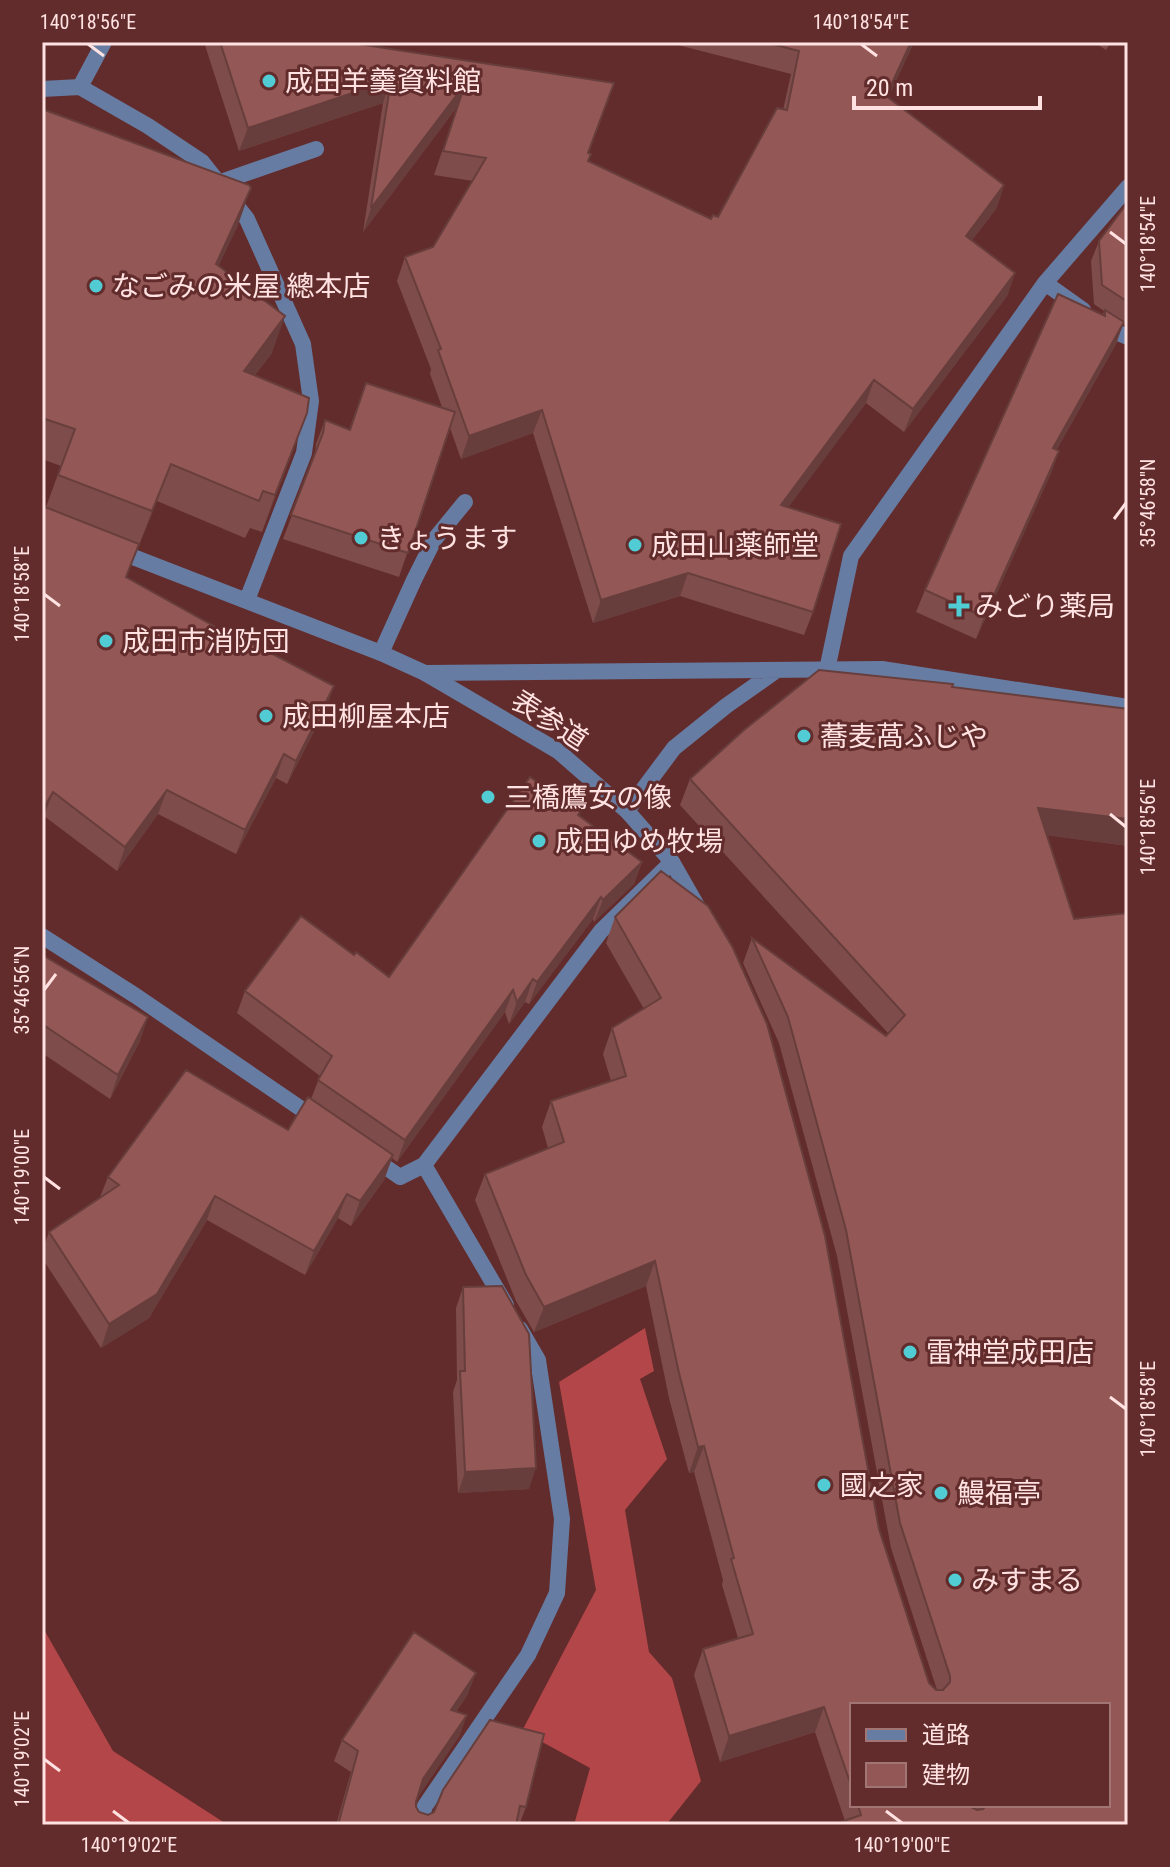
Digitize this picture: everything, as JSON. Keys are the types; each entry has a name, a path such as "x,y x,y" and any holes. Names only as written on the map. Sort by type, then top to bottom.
{"street":[{"path":"80,87 104,42"},
{"path":"42,89 80,87 202,162 247,219 303,344 311,401 304,453 247,600"},
{"path":"218,183 316,149"},
{"path":"827,670 851,556 1045,283 1128,187"},
{"path":"1045,283 1113,331 1128,337"},
{"path":"381,653 434,540 465,502"},
{"name":"表参道","path":"101,544 381,653 425,673 558,751 627,811 672,862 710,929"},
{"path":"425,673 882,669 1128,707"},
{"path":"627,811 674,748 777,670"},
{"path":"361,1150 400,1177 424,1165 601,931 672,862"},
{"path":"42,936 136,996 334,1132"},
{"path":"419,1825 425,1806 528,1655 540,1630 557,1593 562,1519 538,1360 424,1165"}],"shaded area":[{"path":"645,1328 654,1371 640,1379 667,1459 625,1510 649,1652 672,1678 701,1781 666,1825 574,1825 590,1768 522,1731 596,1590 559,1382"},
{"path":"42,1626 113,1751 228,1825 42,1825"}],"building":[{"path":"220,42 345,42 614,83 588,153 591,154 588,161 711,219 713,215 718,217 777,108 787,110 799,51 764,42 911,42 886,96 1004,185 966,236 1015,273 913,409 874,380 781,505 841,524 813,612 688,573 601,600 542,410 469,436 438,350 441,349 405,257 433,247 486,158 443,151 465,84 371,208 391,80 248,128"},
{"path":"42,109 251,188 216,264 285,316 244,371 309,398 307,413 275,495 263,491 259,501 171,464 152,511 58,475 75,429 42,418"},
{"path":"1128,202 1128,302 1102,285 1099,241"},
{"path":"1058,294 1105,316 1105,310 1124,322 1053,448 1059,451 984,617 925,590"},
{"path":"366,383 455,412 408,553 291,515 323,433 325,420 350,430"},
{"path":"45,507 139,544 126,577 239,640 240,637 334,686 296,761 284,754 245,830 167,790 125,847 53,792 42,811 42,515"},
{"path":"819,670 953,684 952,687 1128,709 1128,819 1038,808 1074,919 1128,913 1128,1825 835,1824 861,1815 859,1807 971,1807 977,1810 985,1807 1110,1807 1110,1703 850,1703 850,1782 824,1707 729,1736 703,1649 753,1634 704,1446 698,1447 655,1261 544,1307 526,1275 485,1174 564,1142 551,1101 626,1076 612,1028 661,998 615,917 661,871 708,906 733,948 767,1024 825,1236 879,1529 929,1683 936,1690 943,1690 950,1682 950,1676 900,1523 846,1230 788,1017 752,938 886,1036 905,1015 690,779 744,730"},
{"path":"530,777 642,862 603,900 601,897 537,982 533,979 517,1002 513,990 405,1140 318,1080 332,1056 245,991 301,916 389,977"},
{"path":"42,955 148,1017 118,1075 42,1024"},
{"path":"186,1070 288,1130 308,1097 393,1155 360,1201 347,1194 314,1251 215,1196 157,1294 109,1324 49,1232 119,1185 108,1177"},
{"path":"502,1286 529,1334 536,1468 465,1472 460,1371 465,1371 463,1287"},
{"path":"414,1632 476,1673 451,1710 467,1715 423,1779 416,1807 419,1812 428,1815 434,1812 443,1790 490,1720 544,1734 526,1807 520,1806 516,1825 338,1825 358,1751 342,1740"}],"place":[{"name":"成田羊羹資料館","path":"269,81"},
{"name":"なごみの米屋 總本店","path":"96,286"},
{"name":"きょうます","path":"361,538"},
{"name":"成田山薬師堂","path":"635,545"},
{"name":"みどり薬局","path":"959,606"},
{"name":"成田市消防団","path":"106,641"},
{"name":"成田柳屋本店","path":"266,716"},
{"name":"蕎麦萵ふじや","path":"804,736"},
{"name":"三橋鷹女の像","path":"488,797"},
{"name":"成田ゆめ牧場","path":"539,841"},
{"name":"雷神堂成田店","path":"910,1352"},
{"name":"國之家","path":"824,1485"},
{"name":"鰻福亭","path":"941,1493"},
{"name":"みすまる","path":"955,1580"}]}
